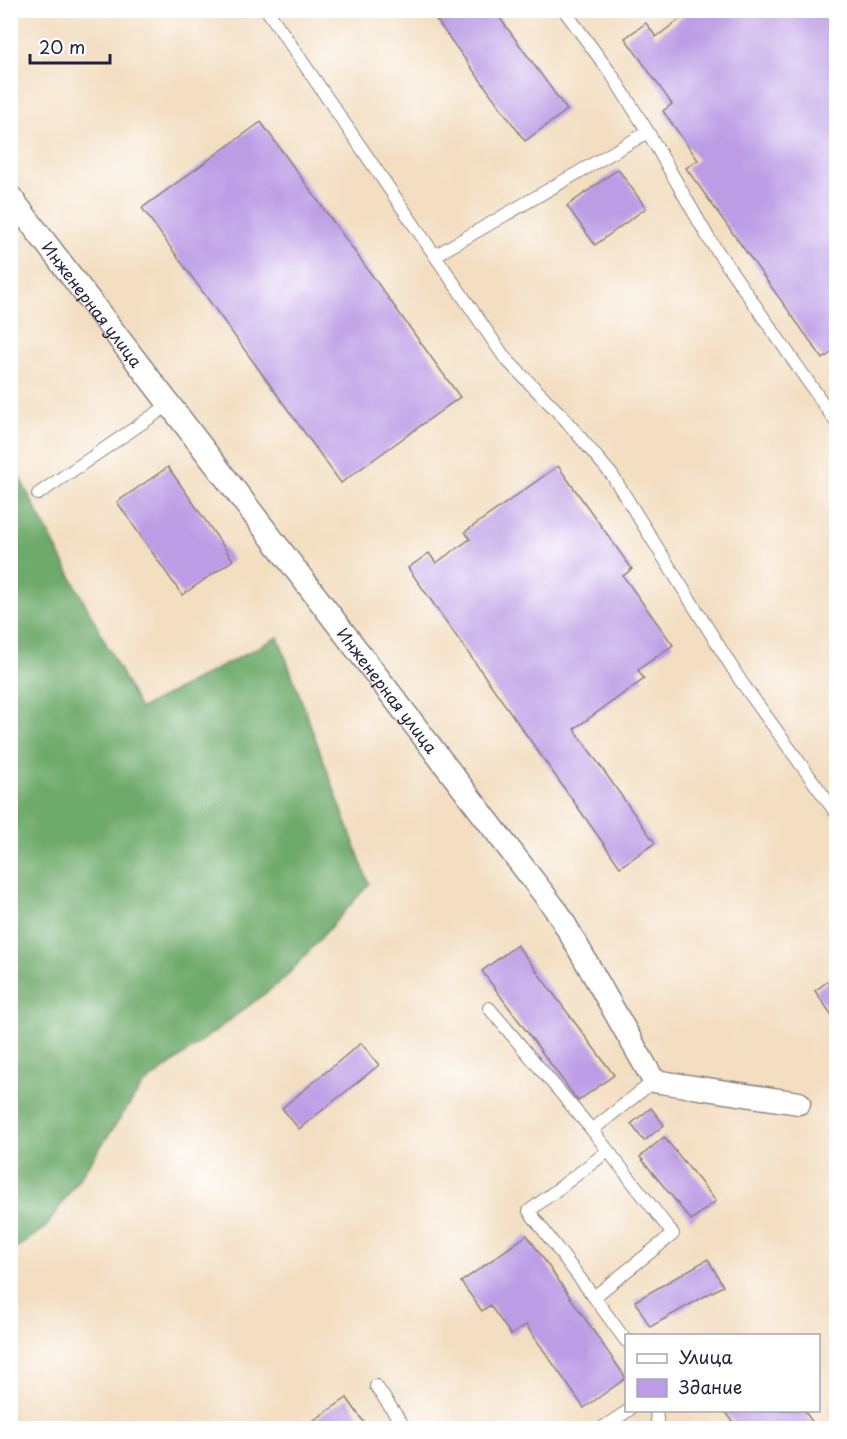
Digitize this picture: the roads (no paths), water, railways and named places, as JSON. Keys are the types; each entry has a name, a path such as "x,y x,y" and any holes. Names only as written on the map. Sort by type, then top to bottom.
{"street":[{"name":"Инженерная улица","path":"12,200 559,914 654,1081"},
{"path":"654,1081 800,1103"}],"lane":[{"path":"267,10 505,358 563,417 612,475 740,680 837,813"},
{"path":"564,10 612,75 710,239 837,422"},
{"path":"436,255 648,132"},
{"path":"38,494 170,404"},
{"path":"489,1008 592,1130 673,1233 594,1297"},
{"path":"592,1130 654,1081"},
{"path":"608,1151 529,1211 625,1338"},
{"path":"376,1386 405,1428"},
{"path":"602,1428 626,1412"},
{"path":"656,1412 658,1428"}]}
